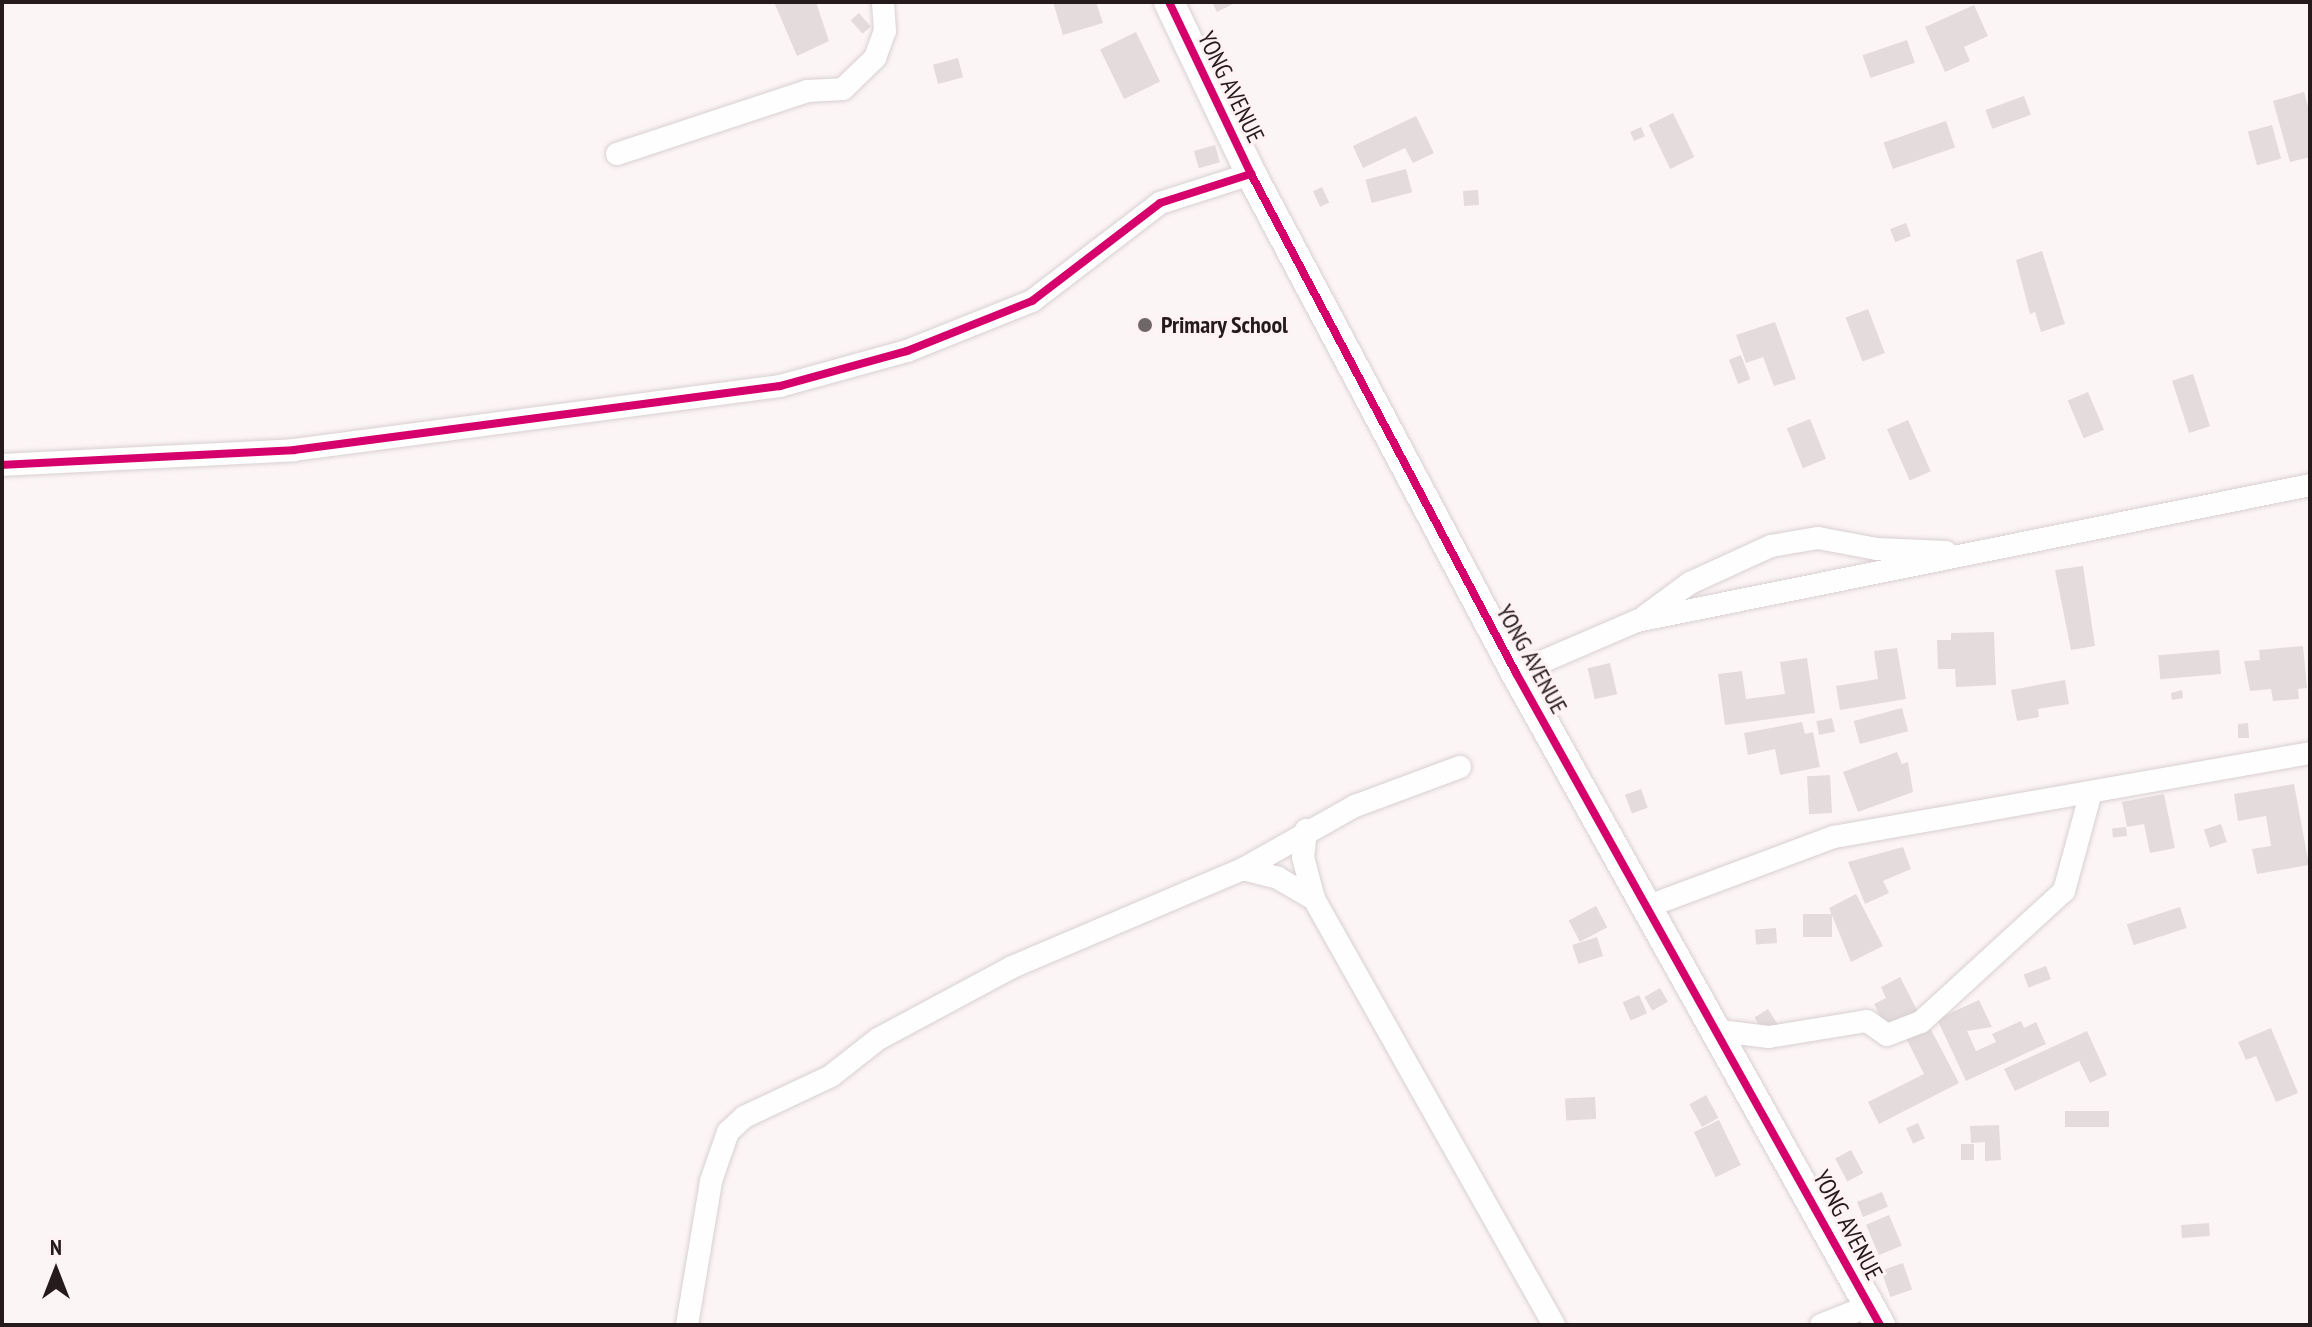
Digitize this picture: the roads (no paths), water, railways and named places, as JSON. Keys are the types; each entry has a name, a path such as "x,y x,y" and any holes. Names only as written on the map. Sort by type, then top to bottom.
{"street":[{"path":"617,154 807,91 843,89 875,58 885,31 883,2"},
{"name":"YONG AVENUE","path":"1169,2 1251,174 1516,673 1720,1031 1875,1316"},
{"path":"2,465 294,450 780,386 907,351 1032,301 1160,203 1251,174"},
{"path":"1516,673 1637,621 2310,485"},
{"path":"1637,621 1690,583 1771,546 1818,538 1877,549 1978,553"},
{"path":"1649,906 1834,837 2090,796 2310,753"},
{"path":"687,1325 711,1181 728,1132 744,1117 831,1076 878,1039 1012,967 1243,869 1306,830 1460,767"},
{"path":"1720,1031 1769,1037 1867,1021 1887,1035 1921,1022 2064,891 2090,796"},
{"path":"1306,830 1303,857 1314,899 1554,1325"},
{"path":"1243,869 1278,878 1314,899"},
{"path":"1821,1325 1875,1316"}],"place":[{"name":"Primary School","path":"1145,325"}]}
